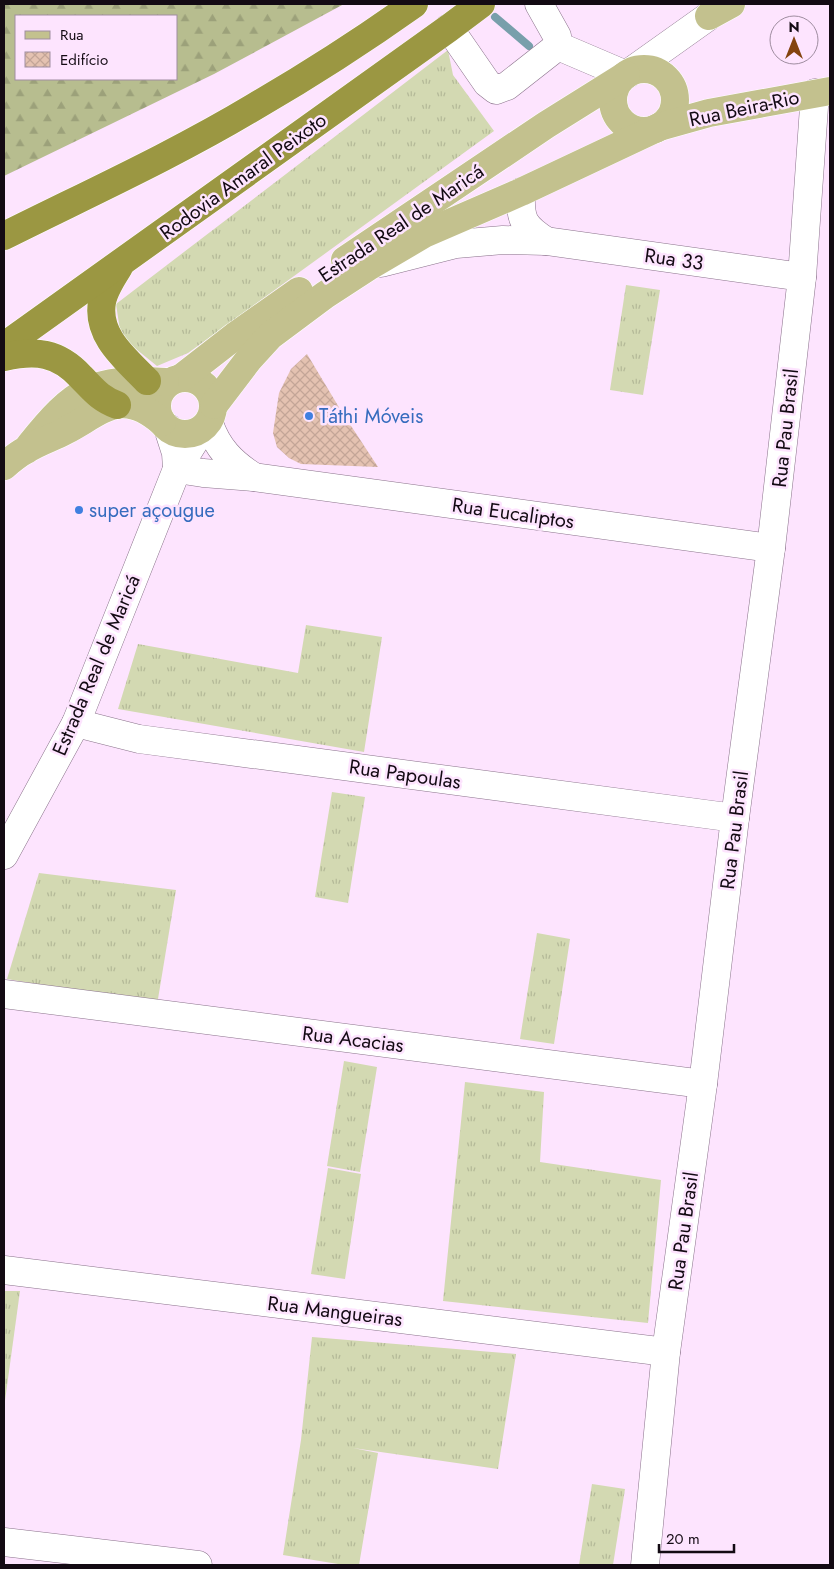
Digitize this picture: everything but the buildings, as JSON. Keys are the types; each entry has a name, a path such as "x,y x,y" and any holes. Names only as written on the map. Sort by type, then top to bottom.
{"highway":[{"path":"4,236 178,149 254,108 361,41 414,4"},
{"name":"Rodovia Amaral Peixoto","path":"4,346 481,4"},
{"path":"121,263 106,290 102,302 104,324 110,341 115,347 166,380"},
{"path":"4,357 36,353 63,360 99,396 117,405"}],"main road":[{"path":"634,70 652,70 660,74 667,80 675,96 674,106 666,122 659,127 649,130 638,130 628,127 620,121 615,112 613,102 614,91 618,82 634,70"},
{"name":"Estrada Real de Maricá","path":"166,380 235,336 329,270 546,125 626,75"},
{"name":"Rua Beira-Rio","path":"659,127 709,113 822,92"},
{"name":"Estrada Real de Maricá","path":"208,419 249,359 270,336 325,295 368,267 424,234 521,192 659,127"},
{"path":"165,425 157,411 158,398 166,380"},
{"path":"4,466 26,450 66,431 101,409 117,405 125,404 143,408 165,425 185,434 194,433 208,419 212,395 206,386 197,380 110,382 92,388 67,404 53,416 26,450"}],"street":[{"path":"539,4 557,36 558,46"},
{"path":"558,46 626,75 720,10"},
{"path":"450,28 486,83 496,90 506,86 558,46"},
{"name":"Rua Pau Brasil","path":"644,1565 666,1352 703,1084 735,818 771,548 822,92"},
{"path":"521,192 520,206 523,219 530,230 546,241"},
{"name":"Rua 33","path":"368,267 456,244 503,240 546,241 802,277"},
{"path":"208,419 212,433 227,456 254,477"},
{"name":"Estrada Real de Maricá","path":"4,855 76,723 177,469 208,419"},
{"path":"165,425 176,453 177,469"},
{"name":"Rua Eucaliptos","path":"177,469 254,477 771,548"},
{"name":"Rua Papoulas","path":"76,723 139,739 735,818"},
{"path":"4,826 32,805"},
{"name":"Rua Acacias","path":"4,994 703,1084"},
{"name":"Rua Mangueiras","path":"4,1270 666,1352"},
{"path":"4,1542 198,1565"}],"green space":[{"path":"4,4 344,4 214,74 4,176"},
{"path":"448,50 453,75 494,131 188,353 157,366 121,337 116,304"},
{"path":"626,285 660,290 643,395 610,390"},
{"path":"306,625 382,637 364,752 118,709 138,644 298,673"},
{"path":"332,792 365,797 348,903 315,897"},
{"path":"39,873 176,890 157,1005 7,979"},
{"path":"537,933 570,939 554,1044 520,1039"},
{"path":"344,1061 377,1067 360,1172 327,1166"},
{"path":"465,1082 544,1092 540,1162 661,1180 648,1323 443,1301"},
{"path":"328,1168 361,1174 345,1279 311,1274"},
{"path":"4,1291 20,1291 4,1408"},
{"path":"312,1337 516,1354 498,1469 353,1448 378,1453 359,1565 344,1565 283,1555 301,1440"},
{"path":"592,1484 625,1489 613,1565 579,1565"}],"waterway":[{"path":"495,17 529,46"}],"place":[{"name":"Táthi Móveis","path":"309,416"},
{"name":"super açougue","path":"79,510"}]}
